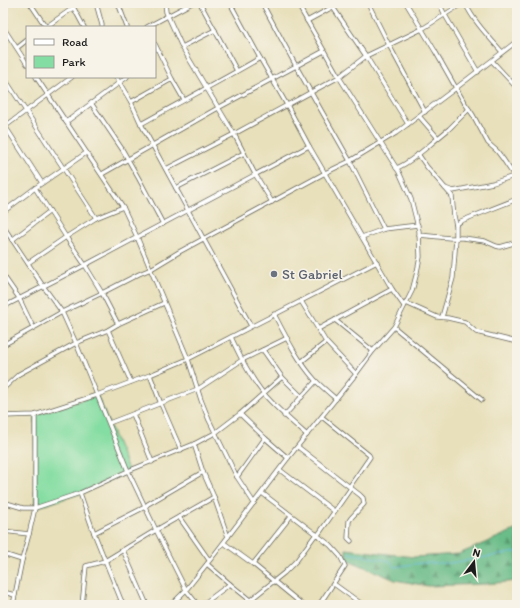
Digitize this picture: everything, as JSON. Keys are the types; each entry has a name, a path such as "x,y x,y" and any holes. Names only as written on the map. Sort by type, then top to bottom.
{"street":[{"path":"30,3 45,26"},
{"path":"70,3 83,26"},
{"path":"96,3 102,25"},
{"path":"119,3 127,26"},
{"path":"165,3 166,12 182,46 272,202"},
{"path":"149,26 192,3"},
{"path":"200,3 237,72"},
{"path":"230,3 309,146 392,288 405,304 438,317 465,322 476,332 517,341"},
{"path":"262,3 350,161 384,229"},
{"path":"171,605 186,590 224,543 288,458 373,351 394,327 412,291 417,272 420,257 419,235 411,199 399,172 379,143 339,78 298,3"},
{"path":"307,21 331,5 340,3"},
{"path":"368,3 425,112"},
{"path":"406,3 473,115 488,143 497,151 517,180"},
{"path":"439,3 478,72"},
{"path":"166,169 339,78 366,56 422,29 464,3 478,25 502,52"},
{"path":"331,5 366,56 408,124"},
{"path":"47,26 73,8"},
{"path":"3,27 26,62"},
{"path":"182,46 215,30"},
{"path":"17,48 26,41"},
{"path":"3,345 62,312 151,269 325,173 350,161 396,133 517,41"},
{"path":"156,46 184,100"},
{"path":"102,174 218,108 324,52"},
{"path":"156,57 160,54"},
{"path":"141,124 260,58"},
{"path":"492,61 517,88"},
{"path":"3,76 96,218"},
{"path":"37,78 123,206 188,359 209,420 237,477 254,503"},
{"path":"42,183 4,127 71,78"},
{"path":"117,78 251,326"},
{"path":"66,122 126,78"},
{"path":"131,102 172,79"},
{"path":"91,103 122,149 163,224"},
{"path":"396,168 400,167 438,138 469,109"},
{"path":"419,116 438,138"},
{"path":"3,307 309,146"},
{"path":"3,212 86,153"},
{"path":"176,188 244,153"},
{"path":"418,154 452,196 454,207 456,238 453,278 442,317"},
{"path":"445,188 453,191 493,183 515,176"},
{"path":"35,188 85,265 118,324"},
{"path":"456,225 461,221 517,199"},
{"path":"28,263 96,218 123,206"},
{"path":"12,240 50,211"},
{"path":"362,237 384,229 418,225"},
{"path":"3,226 62,312 128,471 186,590 198,605"},
{"path":"419,235 485,241 500,247 517,242"},
{"path":"3,416 35,415 97,395 150,375 188,359 377,262"},
{"path":"3,275 18,298 33,327"},
{"path":"318,329 392,288"},
{"path":"301,300 326,342 356,374"},
{"path":"3,389 19,374 76,343 108,330 164,303"},
{"path":"274,314 301,362 316,381 336,399"},
{"path":"335,320 373,351"},
{"path":"394,327 482,400"},
{"path":"108,330 131,382"},
{"path":"231,337 249,373 263,393 284,416 307,435"},
{"path":"109,423 198,389 242,360 287,338"},
{"path":"301,362 326,342"},
{"path":"263,350 282,377 302,397"},
{"path":"150,375 181,450"},
{"path":"3,502 23,508 35,508 80,494 128,471 181,450 215,432 240,414 282,377"},
{"path":"284,416 316,381"},
{"path":"133,414 152,462"},
{"path":"240,414 288,458"},
{"path":"13,605 35,508 35,415"},
{"path":"244,605 284,573 296,560 317,535 370,457 322,417"},
{"path":"237,477 265,438"},
{"path":"194,444 228,537"},
{"path":"298,447 362,496 364,504 349,521 348,538 351,541"},
{"path":"280,470 334,511"},
{"path":"94,533 145,507 203,472"},
{"path":"262,493 330,545 340,556 345,566 319,605"},
{"path":"80,494 105,561 123,603 112,605"},
{"path":"82,605 86,566 105,561 214,497"},
{"path":"253,564 291,516"},
{"path":"179,517 208,562 230,584 256,605"},
{"path":"3,531 29,534"},
{"path":"224,543 253,564 303,605"},
{"path":"123,550 147,605"},
{"path":"3,554 22,560"},
{"path":"202,605 230,584"},
{"path":"334,584 362,605"},
{"path":"3,592 15,595"}],"green space":[{"path":"97,395 129,472 79,494 35,508 35,415"},
{"path":"517,529 517,581 485,584 428,586 395,580 346,559 346,549 414,557 459,554"}],"waterway":[{"path":"349,553 390,561 395,567 420,563 450,563 517,552"}],"place":[{"name":"St Gabriel","path":"274,274"}]}
